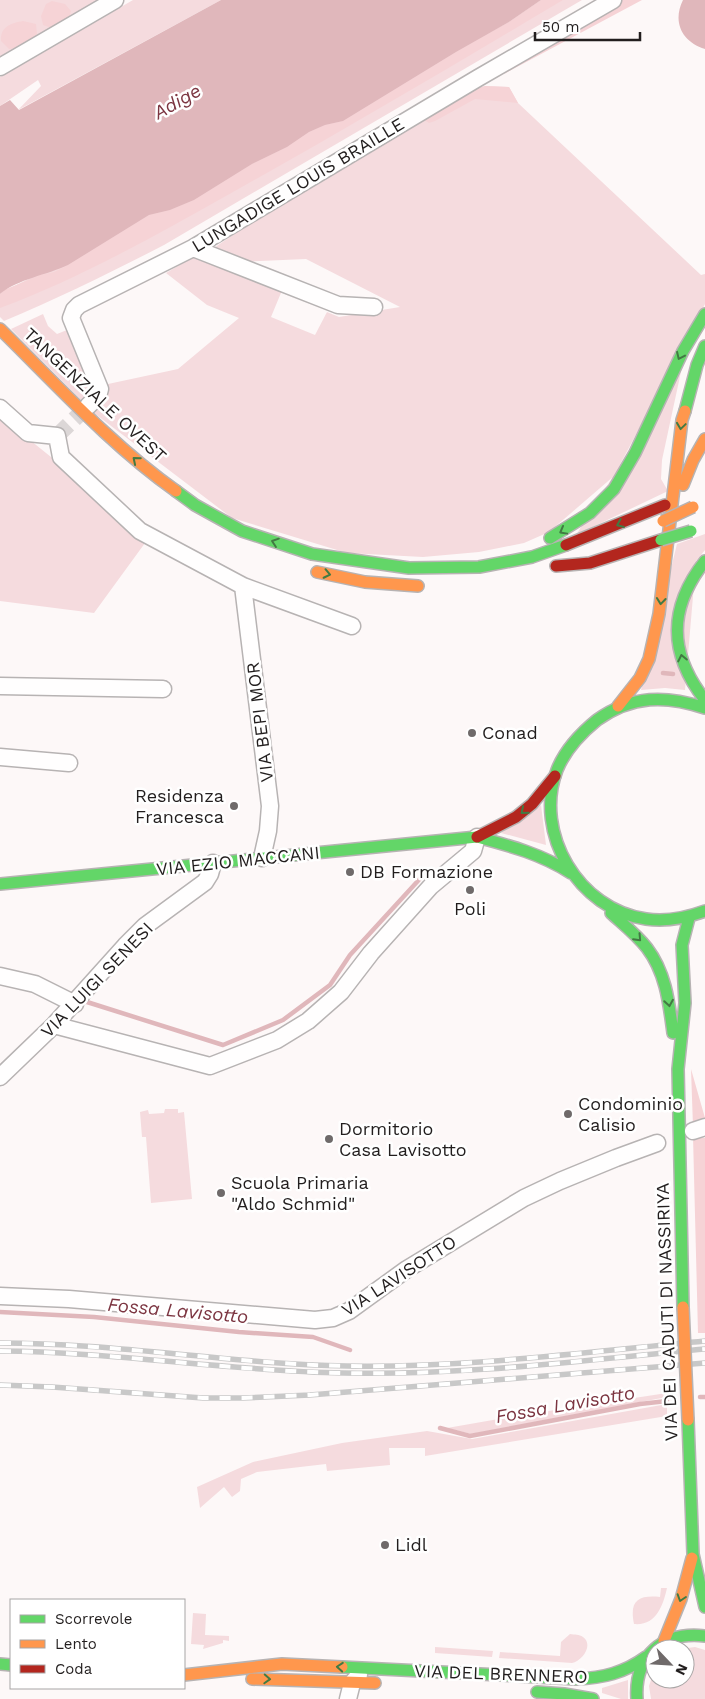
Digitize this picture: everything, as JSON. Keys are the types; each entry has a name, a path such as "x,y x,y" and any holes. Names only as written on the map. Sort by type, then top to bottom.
{"main road":[{"path":"409,568 520,550 570,528 595,509 621,479 636,452 684,347 705,314"},
{"name":"TANGENZIALE OVEST","path":"0,329 113,442 152,474 195,505 242,531 312,554 409,568 479,567 532,556 598,533 668,508 694,491"},
{"path":"705,346 697,365 682,420 668,508 659,614 649,659 640,678 618,706 588,726 563,758 556,774 552,800 555,840 560,855 571,873 595,899 620,913 651,920 672,930 689,918 705,911"},
{"path":"668,508 705,439"},
{"path":"658,523 705,501"},
{"path":"600,547 551,568 590,563 705,526"},
{"path":"705,560 683,596 677,628 682,663 695,688 705,700"},
{"path":"303,567 365,582 410,586 429,585"},
{"path":"618,706 642,700 661,698 679,700 705,708"},
{"name":"VIA EZIO MACCANI","path":"477,837 516,817 532,804 556,774"},
{"name":"VIA EZIO MACCANI","path":"0,884 477,837 516,847 550,860 571,873"},
{"name":"VIA DEI CADUTI DI NASSIRIYA","path":"595,899 635,934 647,948 660,970 668,996 678,1069"},
{"name":"VIA DEI CADUTI DI NASSIRIYA","path":"689,918 682,945 684,1003 678,1069 682,1307 693,1554 705,1607"},
{"name":"VIA DEI CADUTI DI NASSIRIYA","path":"672,930 672,948 682,1015"},
{"name":"VIA DEI CADUTI DI NASSIRIYA","path":"665,1639 681,1599 693,1554"},
{"path":"670,1639 685,1634 705,1636"},
{"name":"VIA DEL BRENNERO","path":"185,1675 282,1664 376,1676 594,1678 627,1671 645,1658"},
{"path":"637,1699 636,1684 639,1670 645,1659"},
{"name":"VIA DEL BRENNERO","path":"185,1675 352,1683"},
{"name":"VIA DEL BRENNERO","path":"376,1676 391,1684"},
{"name":"VIA DEL BRENNERO","path":"525,1692 564,1694 593,1699"}],"street":[{"path":"0,67 115,0"},
{"name":"LUNGADIGE LOUIS BRAILLE","path":"88,406 100,393 100,386 71,318 79,304 193,248 612,0"},
{"path":"193,248 338,305 374,307"},
{"path":"0,408 28,433 57,436 61,457 140,532 243,586 352,626"},
{"name":"VIA BEPI MOR","path":"243,586 270,806 268,831 262,858"},
{"path":"0,686 163,689"},
{"path":"0,758 69,763"},
{"path":"54,1025 210,1066 277,1040 308,1021 341,992 370,953 430,886 473,851 477,837"},
{"name":"VIA LUIGI SENESI","path":"0,1077 75,1004 125,946 145,926 205,882 210,874 213,863"},
{"path":"0,976 35,984 75,1004"},
{"name":"VIA LAVISOTTO","path":"0,1296 314,1320 333,1318 349,1311 407,1270 524,1198 606,1161 657,1143"},
{"name":"VIA DEL BRENNERO","path":"352,1683 357,1676 368,1671 376,1676"},
{"path":"348,1699 376,1676"},
{"path":"328,1682 342,1689 348,1699"},
{"path":"348,1699 352,1683"}],"shaded area":[{"path":"0,0 100,0 0,58"},
{"path":"133,0 221,0 18,110 41,86 38,80 0,106 0,77"},
{"path":"541,0 582,0 164,245 25,312 4,321 0,317 0,294 509,22"},
{"path":"541,0 563,0 275,169 176,224 90,269 0,308 0,294 4,290 40,275 54,272 149,215 170,210 194,200 252,164 287,147 309,132 325,125 343,121 509,22"},
{"path":"622,0 642,0 504,74 510,65"},
{"path":"52,1 65,4 71,11 69,18 52,28 43,25 41,16 46,4"},
{"path":"23,21 36,24 37,34 17,48 9,49 1,41 2,32 14,23"},
{"path":"485,86 509,87 518,103 701,275 705,274 705,304 614,476 549,532 524,543 479,552 423,557 347,553 232,518 94,413 106,398 108,384 178,369 239,318 207,305 166,273 193,257 199,256 283,288 271,317 315,335 327,312 339,317 400,307 306,259 240,262 211,250 259,217 468,91"},
{"path":"485,86 509,87 518,103 475,99 435,121 429,123 423,119 468,91"},
{"path":"43,314 48,326 57,334 67,330 87,370 90,387 89,395 81,400 11,329"},
{"path":"682,367 662,460 661,479 668,491 576,535"},
{"path":"0,416 51,457 145,543 94,613 0,601"},
{"path":"705,534 705,550 696,561 685,690 665,688 641,690 677,544"},
{"path":"541,805 546,845 501,833"},
{"path":"691,1069 705,1118 693,1127"},
{"path":"165,1109 178,1109 178,1113 184,1112 192,1199 151,1203 146,1137 142,1137 140,1112 148,1110 149,1114 164,1113"},
{"path":"693,1136 705,1138 705,1333 698,1333"},
{"path":"667,1393 667,1397 471,1434 447,1428 516,1416"},
{"path":"667,1404 667,1416 425,1456 425,1448 389,1448 390,1465 327,1471 326,1464 257,1472 241,1479 240,1491 232,1497 224,1487 200,1508 197,1487 253,1462 342,1443 427,1431 472,1439"},
{"path":"661,1588 667,1588 661,1608 657,1614 648,1622 634,1624 634,1604 641,1598 660,1597"},
{"path":"193,1613 206,1614 205,1635 229,1636 229,1641 223,1640 223,1643 203,1649 204,1645 191,1644"},
{"path":"570,1634 581,1636 586,1640 587,1644 583,1656 576,1662 499,1658 500,1652 560,1656 561,1642"},
{"path":"435,1647 493,1651 492,1657 435,1653"},
{"path":"695,1647 705,1650 705,1699 651,1699 649,1689 695,1689"},
{"path":"628,1680 628,1699 621,1699 602,1693 602,1688"}],"water":[{"name":"Adige","path":"221,0 541,0 509,22 343,121 325,125 309,132 287,147 252,164 194,200 170,210 149,215 68,265 24,281 0,294 0,106 10,100 19,110"},
{"path":"683,0 705,0 705,49 690,41 681,30 679,16"}],"waterway":[{"path":"663,673 673,674"},
{"path":"87,1002 223,1045 283,1020 330,985 350,955 427,871"},
{"name":"Fossa Lavisotto","path":"0,1312 94,1317 239,1332 313,1337 350,1350"},
{"name":"Fossa Lavisotto","path":"700,1397 705,1397"},
{"name":"Fossa Lavisotto","path":"440,1428 470,1436 640,1404 667,1401"}],"tunnel":[{"path":"57,436 88,406"}],"railway":[{"path":"0,1343 87,1346 260,1362 392,1366 481,1362 705,1341"},
{"path":"0,1351 86,1355 300,1372 388,1373 479,1370 705,1349"},
{"path":"0,1385 203,1398 243,1398 310,1395 705,1363"}],"traffic: fast":[{"path":"550,538 590,513 614,489 635,453 683,351 705,314"},
{"path":"685,411 697,365 705,346"},
{"path":"176,491 195,505 242,531 312,554 409,568 479,567 532,557 566,545"},
{"path":"661,540 691,531"},
{"path":"705,561 684,596 677,630 679,648 684,665 705,700"},
{"path":"705,708 663,699 636,702 610,712 591,725 569,749 557,770 551,794 551,819 557,842 567,865 582,885 600,901 622,913 653,920 676,919 705,911"},
{"path":"0,884 477,837 514,847 560,866 571,873"},
{"path":"611,913 647,948 659,968 666,989 673,1033"},
{"path":"683,1307 678,1069 685,1003 682,945 689,918"},
{"path":"688,1420 693,1554 705,1607"},
{"path":"637,1699 637,1684 640,1670 654,1650 664,1642 676,1638 705,1636"},
{"path":"342,1667 576,1679 613,1674 630,1667 645,1658"},
{"path":"0,1664 10,1665"},
{"path":"537,1692 593,1699"}],"traffic: slow":[{"path":"0,329 107,434 176,491"},
{"path":"618,706 640,678 649,659 659,614 682,420 685,411"},
{"path":"683,485 693,460 705,439"},
{"path":"663,521 693,507"},
{"path":"317,572 365,582 418,586"},
{"path":"683,1307 688,1420"},
{"path":"665,1639 681,1599 692,1558"},
{"path":"185,1675 282,1664 342,1667"},
{"path":"252,1679 375,1683"}],"traffic: jam":[{"path":"566,545 665,505"},
{"path":"556,566 590,563 661,540"},
{"path":"477,837 516,817 532,804 555,776"}],"place":[{"name":"Conad","path":"472,733"},
{"name":"Residenza Francesca","path":"234,806"},
{"name":"DB Formazione","path":"350,872"},
{"name":"Poli","path":"470,890"},
{"name":"Condominio Calisio","path":"568,1114"},
{"name":"Dormitorio Casa Lavisotto","path":"329,1139"},
{"name":"Scuola Primaria \"Aldo Schmid\"","path":"221,1193"},
{"name":"Lidl","path":"385,1545"}]}
